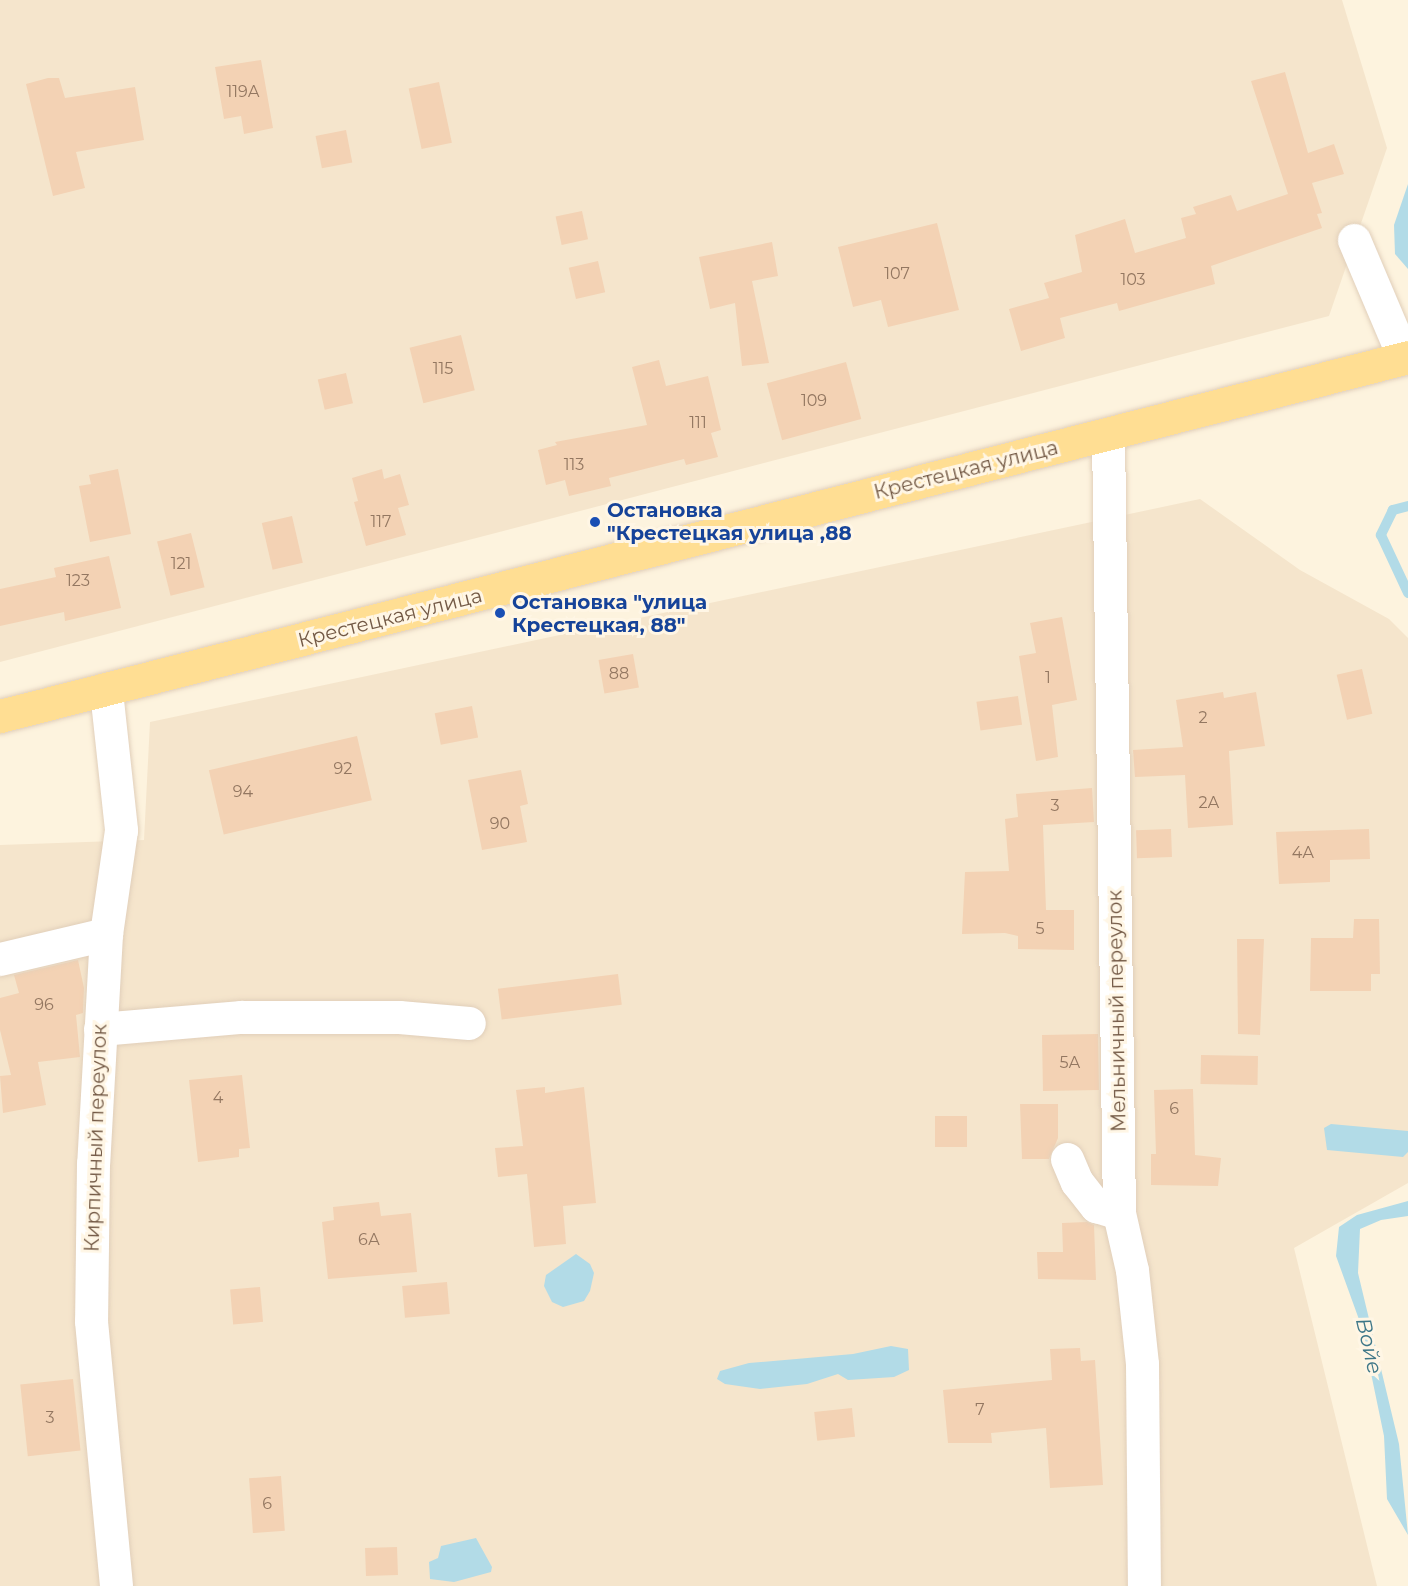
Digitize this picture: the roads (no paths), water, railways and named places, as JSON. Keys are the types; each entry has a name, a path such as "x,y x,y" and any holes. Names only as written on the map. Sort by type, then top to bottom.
{"main road":[{"name":"Крестецкая улица","path":"0,716 1406,358"}],"street":[{"path":"1354,240 1406,358"},
{"name":"Мельничный переулок","path":"1108,434 1119,1213 1132,1270 1142,1364 1144,1586"},
{"name":"Кирпичный переулок","path":"106,690 121,830 106,934 100,1029 93,1163 91,1321 116,1586"},
{"path":"0,960 106,934"},
{"path":"100,1029 241,1017 399,1017 469,1023"},
{"path":"1067,1159 1077,1182 1096,1206 1119,1213"}],"water":[{"path":"1408,184 1408,269 1395,254 1394,225"},
{"path":"1331,1124 1408,1131 1408,1152 1403,1157 1327,1150 1324,1128"},
{"path":"1408,1201 1408,1216 1381,1220 1360,1229 1358,1273 1399,1444 1408,1535 1387,1499 1384,1436 1361,1325 1336,1256 1339,1227 1357,1215"},
{"path":"576,1254 590,1264 594,1273 590,1291 584,1301 563,1307 552,1302 544,1286 546,1275"},
{"path":"891,1346 908,1349 909,1370 894,1377 848,1380 838,1374 807,1384 760,1389 725,1384 717,1379 720,1371 749,1363 853,1354"},
{"path":"476,1538 492,1567 491,1572 454,1582 430,1579 429,1562 438,1558 441,1546"}],"waterway":[{"name":"Войе","path":"1408,506 1393,510 1381,535 1408,593"}],"place":[{"name":"Остановка \"Крестецкая улица ,88","path":"595,522"},
{"name":"Остановка \"улица Крестецкая, 88\"","path":"500,613"}]}
